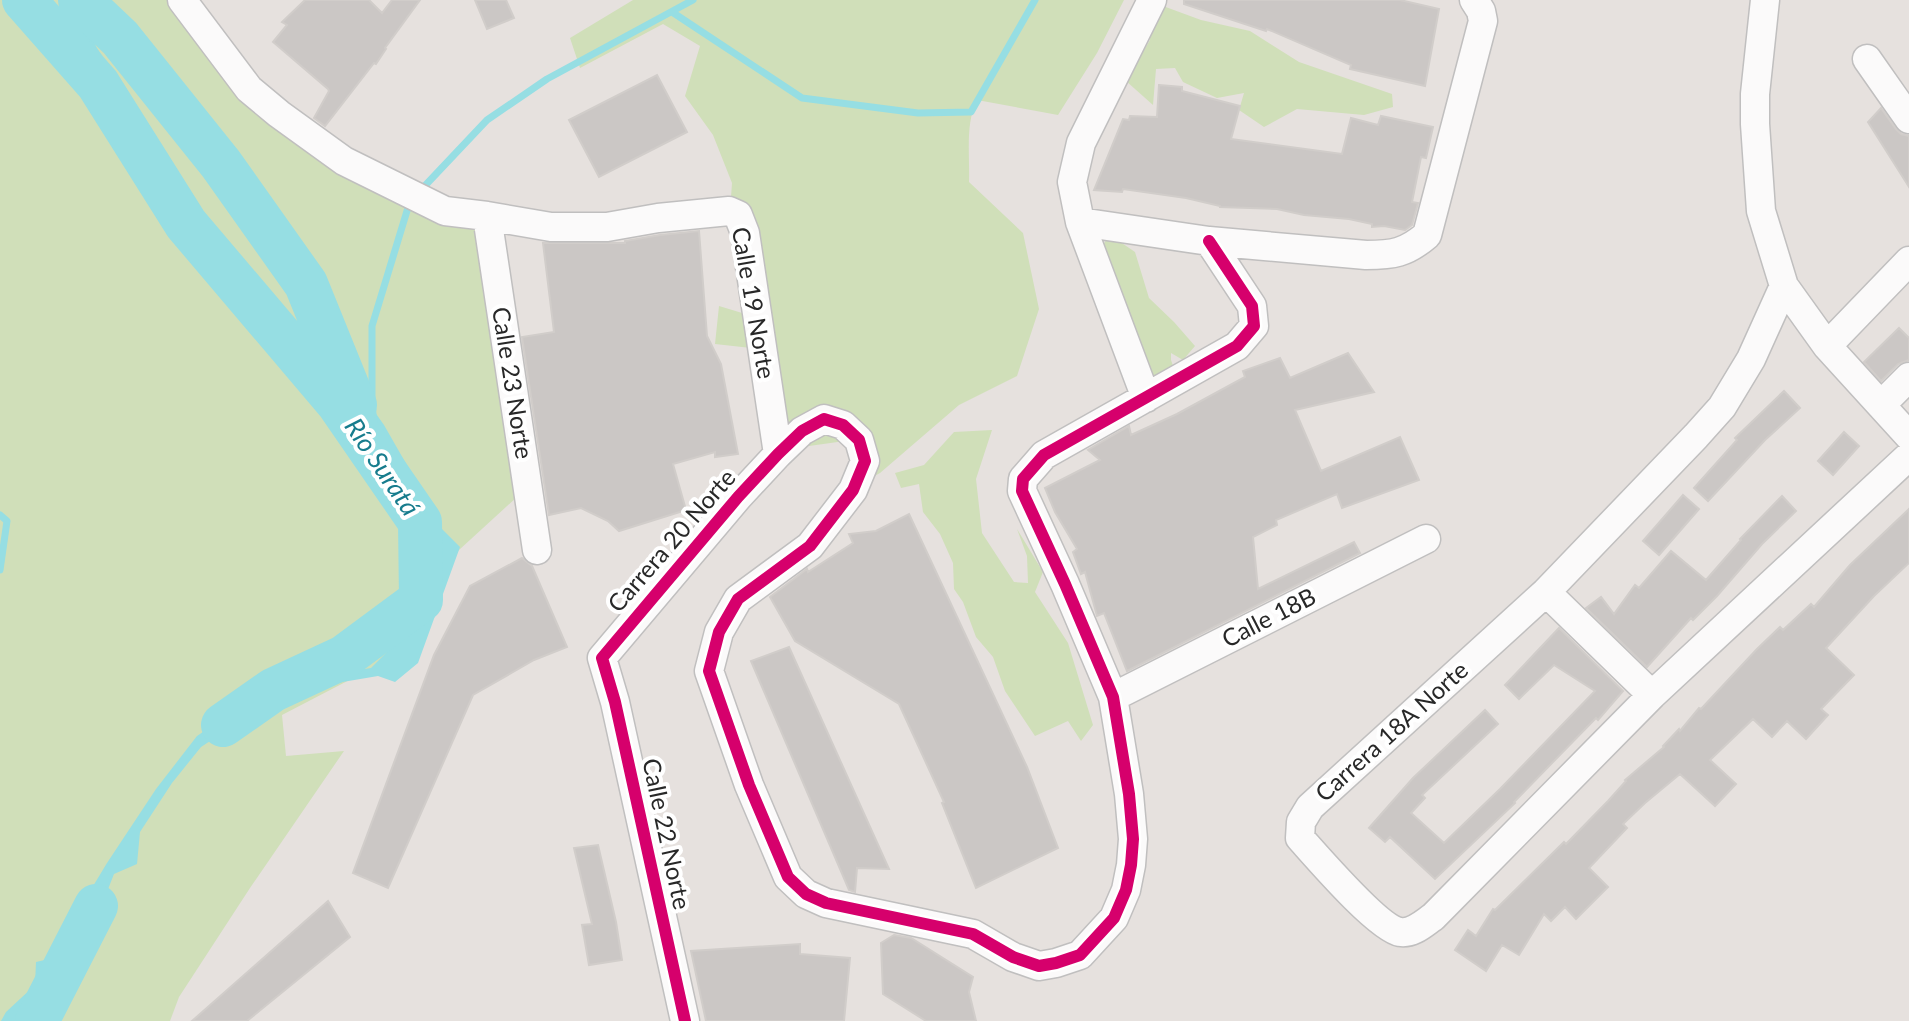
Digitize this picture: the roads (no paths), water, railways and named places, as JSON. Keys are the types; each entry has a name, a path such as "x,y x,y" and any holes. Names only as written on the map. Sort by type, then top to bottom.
{"street":[{"name":"Calle 19 Norte","path":"182,0 249,89 279,114 344,161 445,211 551,227 607,227 729,211 738,215 745,233 778,454"},
{"path":"1146,398 1080,222 1072,182 1081,143 1152,0"},
{"path":"1080,222 1209,241 1366,255 1391,255 1413,247 1427,235 1483,21 1474,0"},
{"path":"1765,0 1755,94 1758,166 1761,211 1784,286 1827,346 1909,436"},
{"path":"1867,59 1909,119"},
{"name":"Calle 23 Norte","path":"487,216 537,550"},
{"path":"1113,697 1022,491 1023,479 1044,455 1237,346 1254,326 1252,306 1209,241"},
{"path":"1827,346 1909,261"},
{"name":"Carrera 18A Norte","path":"1784,286 1751,359 1722,407 1546,592 1310,807 1301,822 1300,838 1389,928 1403,933 1415,930 1433,917 1652,695 1909,456"},
{"path":"1881,405 1909,377"},
{"name":"Carrera 20 Norte","path":"602,658 778,454 802,431 824,419 843,425 859,440 865,461 853,490 810,546 738,599 719,632 709,671 749,785 788,877 806,894 826,903 973,934 1013,957 1039,966 1080,955 1114,918 1126,890 1133,839 1113,697"},
{"name":"Calle 18B","path":"1113,697 1426,539"},
{"path":"1546,592 1652,695"},
{"name":"Calle 22 Norte","path":"602,658 615,702 685,1021"}],"water":[{"path":"58,0 78,0 78,13 97,48 133,101 231,263 289,322 334,376 355,384 408,467 431,518 460,547 418,663 395,682 378,676 313,687 262,707 201,747 172,783 140,832 137,864 114,874 75,957 50,968 49,991 33,1021 1,1021 6,1012 35,985 36,962 49,959 156,789 197,736 248,701 283,687 371,668 395,644 433,580 432,549 384,442 364,416 345,417 321,398 316,367 221,258 87,53"}],"waterway":[{"name":"Río Suratá","path":"24,0 98,84 186,224 338,403 420,522 421,600 344,657 273,690 223,725"},
{"path":"80,0 120,38 221,164 306,284 355,405"},
{"path":"419,192 487,120 547,79 693,0"},
{"path":"672,12 802,98 918,113 971,112 1035,0"},
{"path":"378,461 372,404 372,326 410,201"},
{"path":"0,515 7,521 0,570"},
{"name":"Río Suratá","path":"37,1021 96,906"}]}
